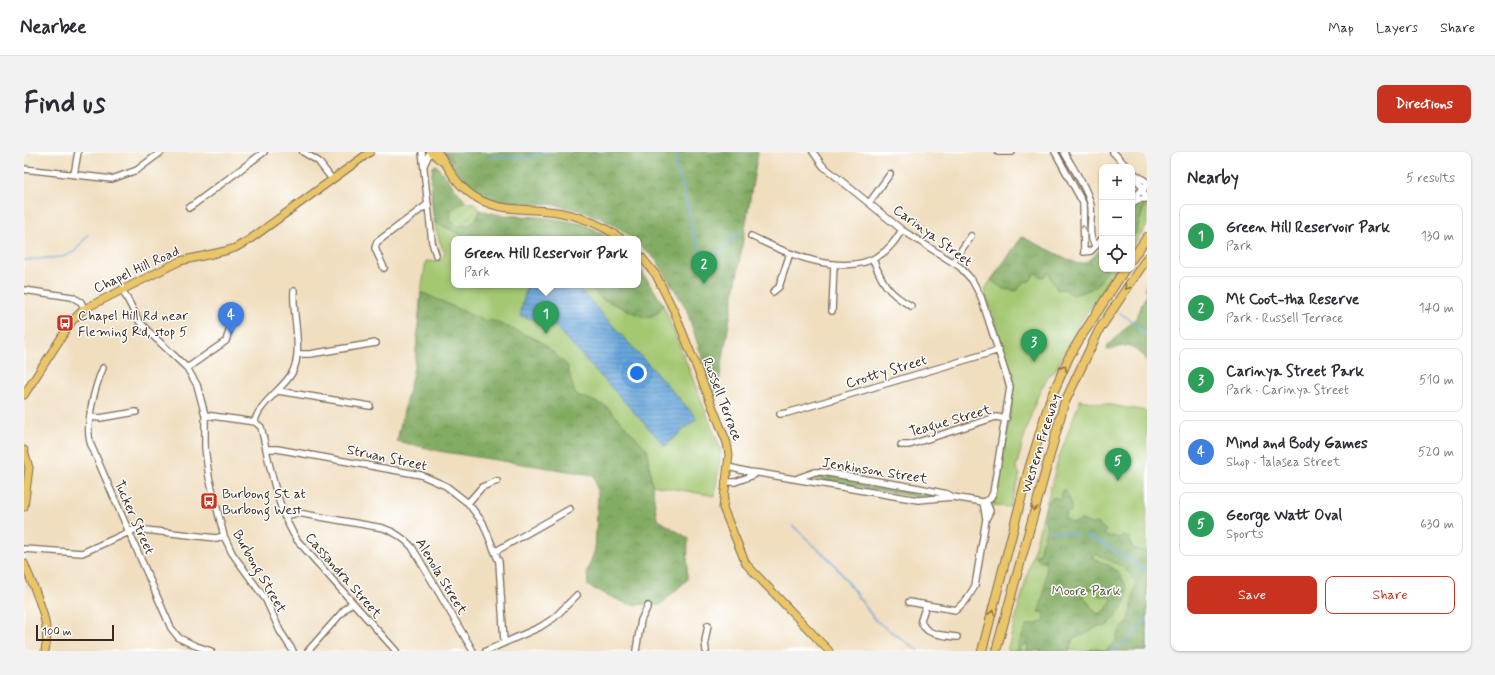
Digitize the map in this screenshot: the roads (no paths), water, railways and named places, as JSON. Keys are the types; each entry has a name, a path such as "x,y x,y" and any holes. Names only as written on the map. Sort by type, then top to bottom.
{"highway":[{"path":"1135,255 1147,237"},
{"name":"Western Freeway","path":"996,651 1064,404 1099,330 1147,258"},
{"name":"Western Freeway","path":"982,651 1028,472 1050,400 1081,337 1123,272"}],"main road":[{"name":"Chapel Hill Road","path":"24,394 26,387 72,321 84,309 180,261 235,248 249,240 370,152"},
{"path":"430,152 444,164 465,190 484,203 502,208 556,212 573,215 599,225 617,236"},
{"path":"438,152 444,164"},
{"name":"Russell Terrace","path":"641,257 656,275 674,311 727,443 729,455 723,508 746,564 829,651"},
{"path":"24,450 26,469 24,507"},
{"path":"24,563 44,618 47,635 45,651"}],"street":[{"path":"74,175 78,152"},
{"path":"24,169 112,179 137,170 161,152"},
{"path":"189,208 264,152"},
{"path":"303,152 318,161 332,179"},
{"path":"422,152 432,244 436,255"},
{"path":"424,165 430,152"},
{"name":"Carinya Street","path":"813,152 823,166 902,230 953,262 968,275 975,284 981,297 1010,387 993,493 985,502 990,510 986,519 974,586 970,595 956,610 926,605"},
{"path":"998,152 1012,152"},
{"path":"1055,152 1083,203 1085,252 1089,252 1099,242"},
{"path":"1064,152 1089,198 1091,207 1091,236 1096,246"},
{"path":"1113,152 1124,164"},
{"path":"869,203 890,174"},
{"path":"1135,175 1147,182 1135,196"},
{"path":"1135,177 1143,188 1143,194 1147,199"},
{"path":"1135,202 1140,199 1147,199"},
{"path":"384,268 375,248 377,242 428,204"},
{"path":"751,236 790,253 834,264 854,264 873,259 886,251 902,230"},
{"path":"953,262 971,236"},
{"path":"773,292 779,287 790,253"},
{"path":"873,259 886,286 898,299 911,306"},
{"path":"832,310 834,264"},
{"path":"24,290 72,297 81,302 84,309"},
{"name":"Burbong Street","path":"122,290 140,321 147,330 187,368 199,391 205,416 205,448 209,476 224,536 232,554 266,600 280,632 293,651"},
{"path":"205,416 255,422 258,412 292,374 297,354 293,305 294,290"},
{"path":"187,368 226,341 232,320"},
{"path":"297,354 310,354 376,343"},
{"name":"Crotty Street","path":"780,414 999,350"},
{"name":"Tucker Street","path":"103,368 98,380 88,438 171,628 179,638 211,651"},
{"path":"278,391 370,406"},
{"path":"91,417 100,418 136,412"},
{"name":"Teague Street","path":"900,445 909,444 996,417 1006,419"},
{"name":"Cassandra Street","path":"255,422 261,427 284,516 297,540 396,651"},
{"name":"Struan Street","path":"266,449 277,449 407,471 435,480 446,486 468,503 483,523 496,551 501,576 504,642"},
{"name":"Jenkinson Street","path":"728,467 749,472 793,478 916,500 953,497"},
{"name":"Jenkinson Street","path":"793,478 822,472 919,488 953,497 985,502"},
{"name":"Jenkinson Street","path":"725,482 734,483 752,475 766,474"},
{"path":"468,503 482,487 497,481"},
{"path":"496,551 570,509"},
{"name":"Alenola Street","path":"284,516 298,513 383,528 394,532 405,539 412,547 473,651"},
{"path":"24,549 82,552 136,529 216,538 224,536"},
{"path":"486,651 554,618 577,595"},
{"path":"909,602 926,605 921,620 926,629 930,632 957,637"},
{"path":"308,651 352,603"},
{"path":"636,651 641,620 648,606"},
{"path":"706,651 705,644 708,625"}],"water":[{"path":"526,288 579,288 697,418 665,446 552,323 520,316"}],"waterway":[{"path":"490,157 527,157 547,152"},
{"path":"677,152 676,168 683,186 693,232 699,248 705,253 717,254 728,245 734,235 741,235"},
{"path":"24,260 62,257 74,252 88,235"},
{"path":"1120,313 1133,322 1147,336"},
{"path":"793,526 834,564 876,621 919,651"},
{"path":"1051,530 1077,535"},
{"path":"1085,536 1100,542 1147,571"},
{"path":"1110,651 1126,642 1135,634 1147,619"}],"place":[{"name":"Mt Coot-tha Reserve","path":"704,284"},
{"name":"Chapel Hill Rd near Fleming Rd, stop 5","path":"65,323"},
{"name":"Green Hill Reservoir Park","path":"546,334"},
{"name":"Mind and Body Games","path":"231,335"},
{"name":"Carinya Street Park","path":"1034,362"},
{"name":"George Watt Oval","path":"1118,481"},
{"name":"Burbong St at Burbong West","path":"209,501"}],"park label":[{"name":"Moore Park","path":"1086,590"}]}
